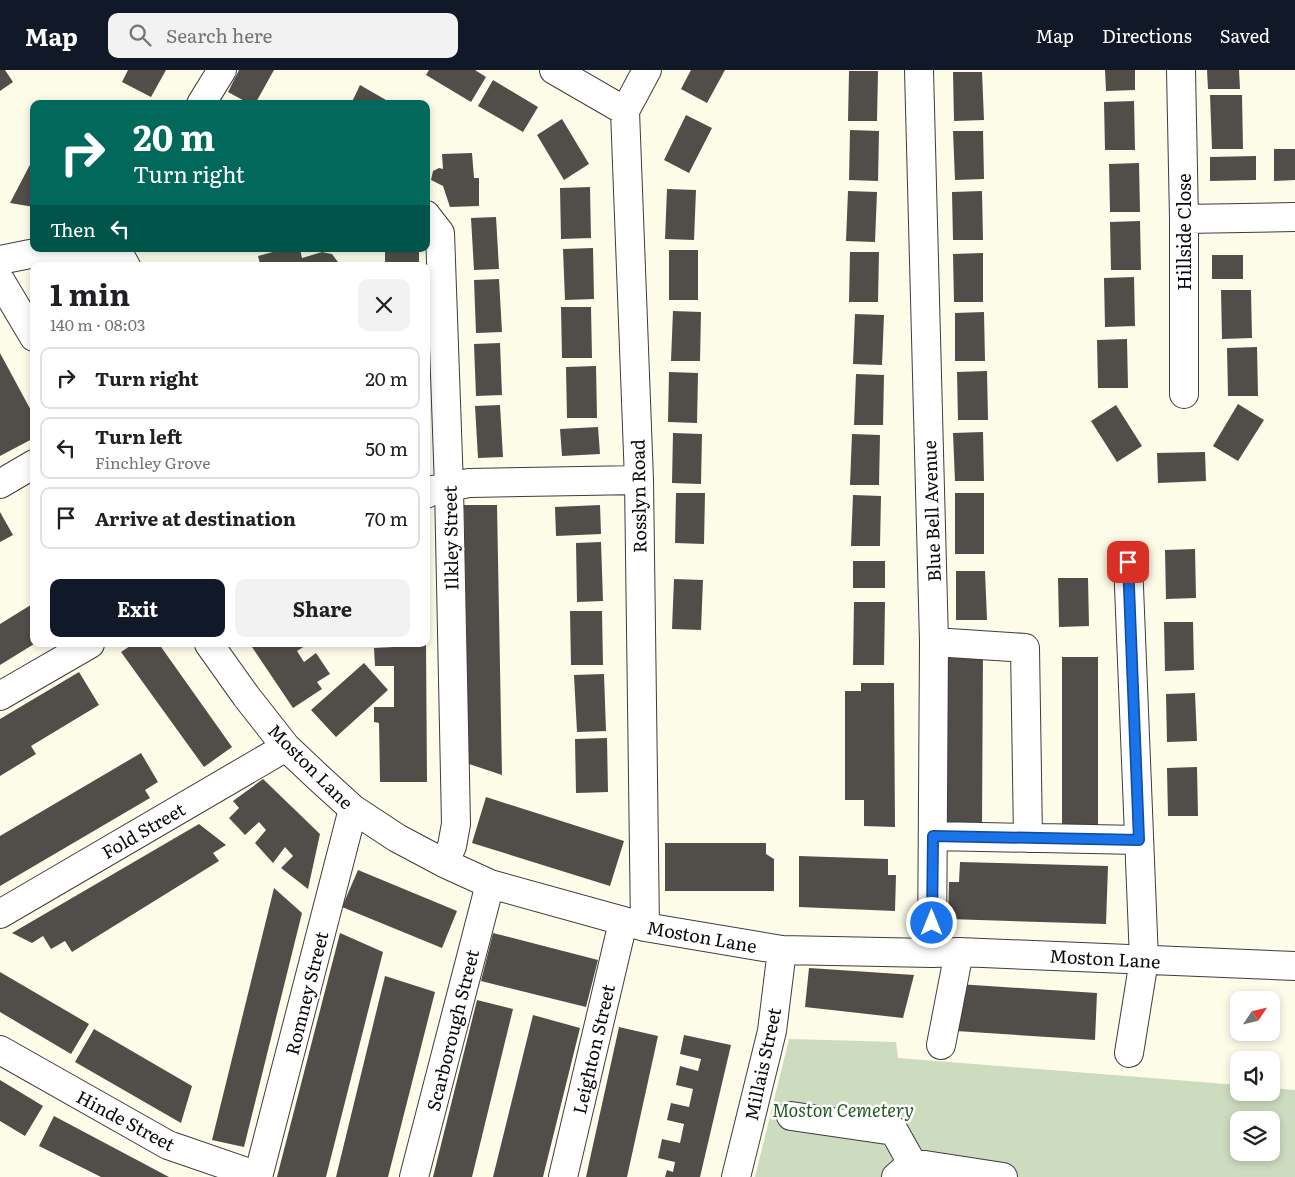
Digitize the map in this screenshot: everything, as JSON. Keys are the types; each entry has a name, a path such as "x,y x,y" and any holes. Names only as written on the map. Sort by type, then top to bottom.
{"street":[{"path":"203,100 222,70"},
{"path":"554,70 625,111 647,70"},
{"name":"Blue Bell Avenue","path":"919,70 934,642 932,953"},
{"name":"Hillside Close","path":"1181,70 1184,219 1184,394"},
{"name":"Rosslyn Road","path":"625,111 639,480 634,924"},
{"path":"1184,219 1295,217"},
{"name":"Ilkley Street","path":"430,220 440,233 438,491 456,824 452,846 444,863"},
{"path":"0,260 30,254 75,252"},
{"path":"0,280 30,330"},
{"path":"0,484 30,466"},
{"path":"438,491 469,483 639,480"},
{"path":"1128,562 1144,960 1129,1053"},
{"path":"934,642 1025,648 1028,838"},
{"path":"0,696 85,647"},
{"name":"Moston Lane","path":"213,647 246,696 286,747 354,809 397,838 444,863 490,884 634,924 782,950 959,952 1295,966"},
{"name":"Fold Street","path":"0,914 286,747"},
{"name":"Romney Street","path":"258,1176 354,809"},
{"path":"933,836 1139,840"},
{"name":"Scarborough Street","path":"414,1177 490,884"},
{"name":"Leighton Street","path":"563,1177 634,924"},
{"name":"Millais Street","path":"736,1177 772,1031 782,950"},
{"path":"941,1045 959,952"},
{"name":"Hinde Street","path":"0,1050 168,1145 258,1176"},
{"path":"791,1116 894,1131 904,1170 1003,1177"}],"green space":[{"name":"Moston Cemetery","path":"789,1039 896,1042 898,1058 1230,1084 1230,1101 1280,1101 1280,1089 1295,1090 1295,1177 755,1177"}],"building":[{"path":"0,70 5,70 13,82 0,91"},
{"path":"128,70 166,70 151,97 122,82"},
{"path":"239,70 274,70 257,100 243,100 228,92"},
{"path":"429,70 475,70 486,77 471,102 426,75"},
{"path":"691,70 725,70 707,103 681,89"},
{"path":"1105,70 1135,70 1135,90 1106,91"},
{"path":"1207,70 1239,70 1240,89 1208,89"},
{"path":"849,71 878,71 877,121 848,121"},
{"path":"953,72 982,72 984,120 954,121"},
{"path":"493,80 538,107 523,132 478,106"},
{"path":"360,85 386,100 353,100"},
{"path":"1210,95 1242,95 1243,149 1212,149"},
{"path":"1134,101 1135,150 1105,150 1104,102"},
{"path":"686,115 712,128 689,173 664,160"},
{"path":"562,119 589,164 564,180 537,135"},
{"path":"850,130 879,131 878,181 849,180"},
{"path":"953,131 983,131 984,179 955,180"},
{"path":"1274,149 1295,149 1295,180 1274,181"},
{"path":"472,153 474,178 479,178 479,206 450,207 443,186 431,180 433,171 439,168 443,169 442,154"},
{"path":"1256,156 1256,180 1210,181 1210,157"},
{"path":"1139,163 1140,212 1110,212 1109,164"},
{"path":"30,165 30,206 10,203"},
{"path":"590,187 591,238 561,239 560,188"},
{"path":"667,189 696,190 694,240 665,239"},
{"path":"848,191 877,192 875,242 846,241"},
{"path":"982,191 983,240 953,240 952,192"},
{"path":"496,217 499,269 474,270 471,218"},
{"path":"1140,221 1141,270 1111,270 1110,222"},
{"path":"593,248 594,299 565,300 563,249"},
{"path":"669,250 698,250 698,300 669,300"},
{"path":"273,252 301,252 302,258 322,252 332,254 338,262 260,262 258,256"},
{"path":"385,252 419,252 419,262 385,262"},
{"path":"850,252 879,252 878,302 849,302"},
{"path":"983,253 983,302 954,302 953,254"},
{"path":"1212,255 1243,255 1243,279 1212,279"},
{"path":"1134,277 1135,326 1105,327 1104,278"},
{"path":"499,279 502,332 476,333 474,280"},
{"path":"1221,290 1251,290 1252,338 1222,339"},
{"path":"561,307 591,307 592,358 562,358"},
{"path":"673,311 701,312 700,361 671,361"},
{"path":"984,312 985,361 955,361 955,313"},
{"path":"855,314 884,315 882,365 853,364"},
{"path":"1127,339 1128,388 1098,388 1097,340"},
{"path":"500,343 502,395 476,396 474,344"},
{"path":"1257,347 1258,396 1228,396 1227,348"},
{"path":"0,353 30,409 30,440 0,456"},
{"path":"596,366 597,418 567,418 566,367"},
{"path":"987,371 988,420 958,420 957,372"},
{"path":"669,372 698,373 697,423 668,422"},
{"path":"856,374 884,375 883,425 854,425"},
{"path":"1238,404 1264,420 1238,461 1213,446"},
{"path":"500,405 503,457 478,458 475,406"},
{"path":"1116,405 1142,446 1117,462 1091,421"},
{"path":"598,427 600,454 562,456 560,429"},
{"path":"983,432 984,481 955,481 953,433"},
{"path":"673,433 702,434 701,484 672,483"},
{"path":"852,434 880,435 879,485 850,485"},
{"path":"1205,452 1206,481 1158,483 1157,453"},
{"path":"676,493 705,493 704,544 675,543"},
{"path":"955,493 984,493 984,554 955,554"},
{"path":"853,495 881,496 880,546 851,546"},
{"path":"464,505 497,505 502,775 469,764"},
{"path":"600,505 601,534 556,536 555,507"},
{"path":"0,512 13,535 0,542"},
{"path":"601,542 603,601 577,602 576,543"},
{"path":"1195,549 1196,598 1166,599 1165,550"},
{"path":"853,561 885,561 885,588 853,588"},
{"path":"956,571 985,571 987,620 956,620"},
{"path":"1058,578 1088,578 1089,626 1059,627"},
{"path":"674,579 703,580 701,630 672,629"},
{"path":"854,602 885,602 884,665 853,665"},
{"path":"30,605 30,646 0,665 0,624"},
{"path":"570,611 602,611 603,665 571,665"},
{"path":"1164,622 1193,622 1194,670 1165,671"},
{"path":"128,647 161,647 232,747 204,767 121,652"},
{"path":"252,647 303,647 297,651 304,662 316,653 330,674 317,682 322,689 293,708"},
{"path":"426,647 427,782 380,782 379,723 374,722 374,707 394,707 394,666 375,666 374,648"},
{"path":"946,650 983,650 982,827 946,827"},
{"path":"1062,657 1098,657 1098,834 1062,834"},
{"path":"364,663 388,690 336,737 311,710"},
{"path":"79,672 99,705 31,746 36,754 0,776 0,719"},
{"path":"604,674 606,731 577,732 574,675"},
{"path":"861,683 894,683 895,827 864,826 864,800 845,800 845,691 861,691"},
{"path":"1195,693 1197,741 1167,742 1166,694"},
{"path":"607,738 608,792 576,793 575,739"},
{"path":"141,753 158,782 145,790 150,798 0,886 0,836"},
{"path":"1197,767 1198,816 1168,816 1167,768"},
{"path":"263,779 320,834 308,889 281,868 293,856 285,847 273,863 255,843 266,830 259,822 245,835 229,818 239,808 233,801"},
{"path":"486,797 624,841 610,886 472,843"},
{"path":"199,824 226,845 213,853 219,861 72,952 65,941 51,949 43,936 32,943 12,933"},
{"path":"665,843 766,843 766,854 774,859 774,891 665,891"},
{"path":"799,856 888,859 888,875 896,875 895,911 799,907"},
{"path":"960,862 1108,866 1106,924 948,919 949,882 959,882"},
{"path":"358,870 457,911 442,948 342,907"},
{"path":"274,888 302,913 244,1147 212,1140"},
{"path":"340,933 383,952 326,1177 277,1177"},
{"path":"493,933 598,960 586,1007 481,981"},
{"path":"809,968 914,975 903,1018 805,1007"},
{"path":"0,972 89,1024 71,1054 0,1012"},
{"path":"385,976 435,992 388,1177 336,1177"},
{"path":"958,984 1097,993 1095,1040 956,1031"},
{"path":"477,1000 513,1009 472,1177 433,1177"},
{"path":"533,1015 580,1028 543,1177 493,1177"},
{"path":"619,1027 658,1036 627,1177 586,1177"},
{"path":"94,1029 192,1086 181,1123 75,1062"},
{"path":"684,1035 731,1045 700,1177 665,1177 667,1170 673,1172 675,1162 658,1158 662,1139 680,1143 684,1124 667,1120 671,1103 689,1107 693,1089 676,1085 680,1066 698,1071 701,1059 680,1054"},
{"path":"0,1080 43,1106 25,1136 0,1121"},
{"path":"54,1116 169,1177 101,1177 39,1146"}],"route":[{"path":"932,923 933,836 1139,840 1128,562"}]}
